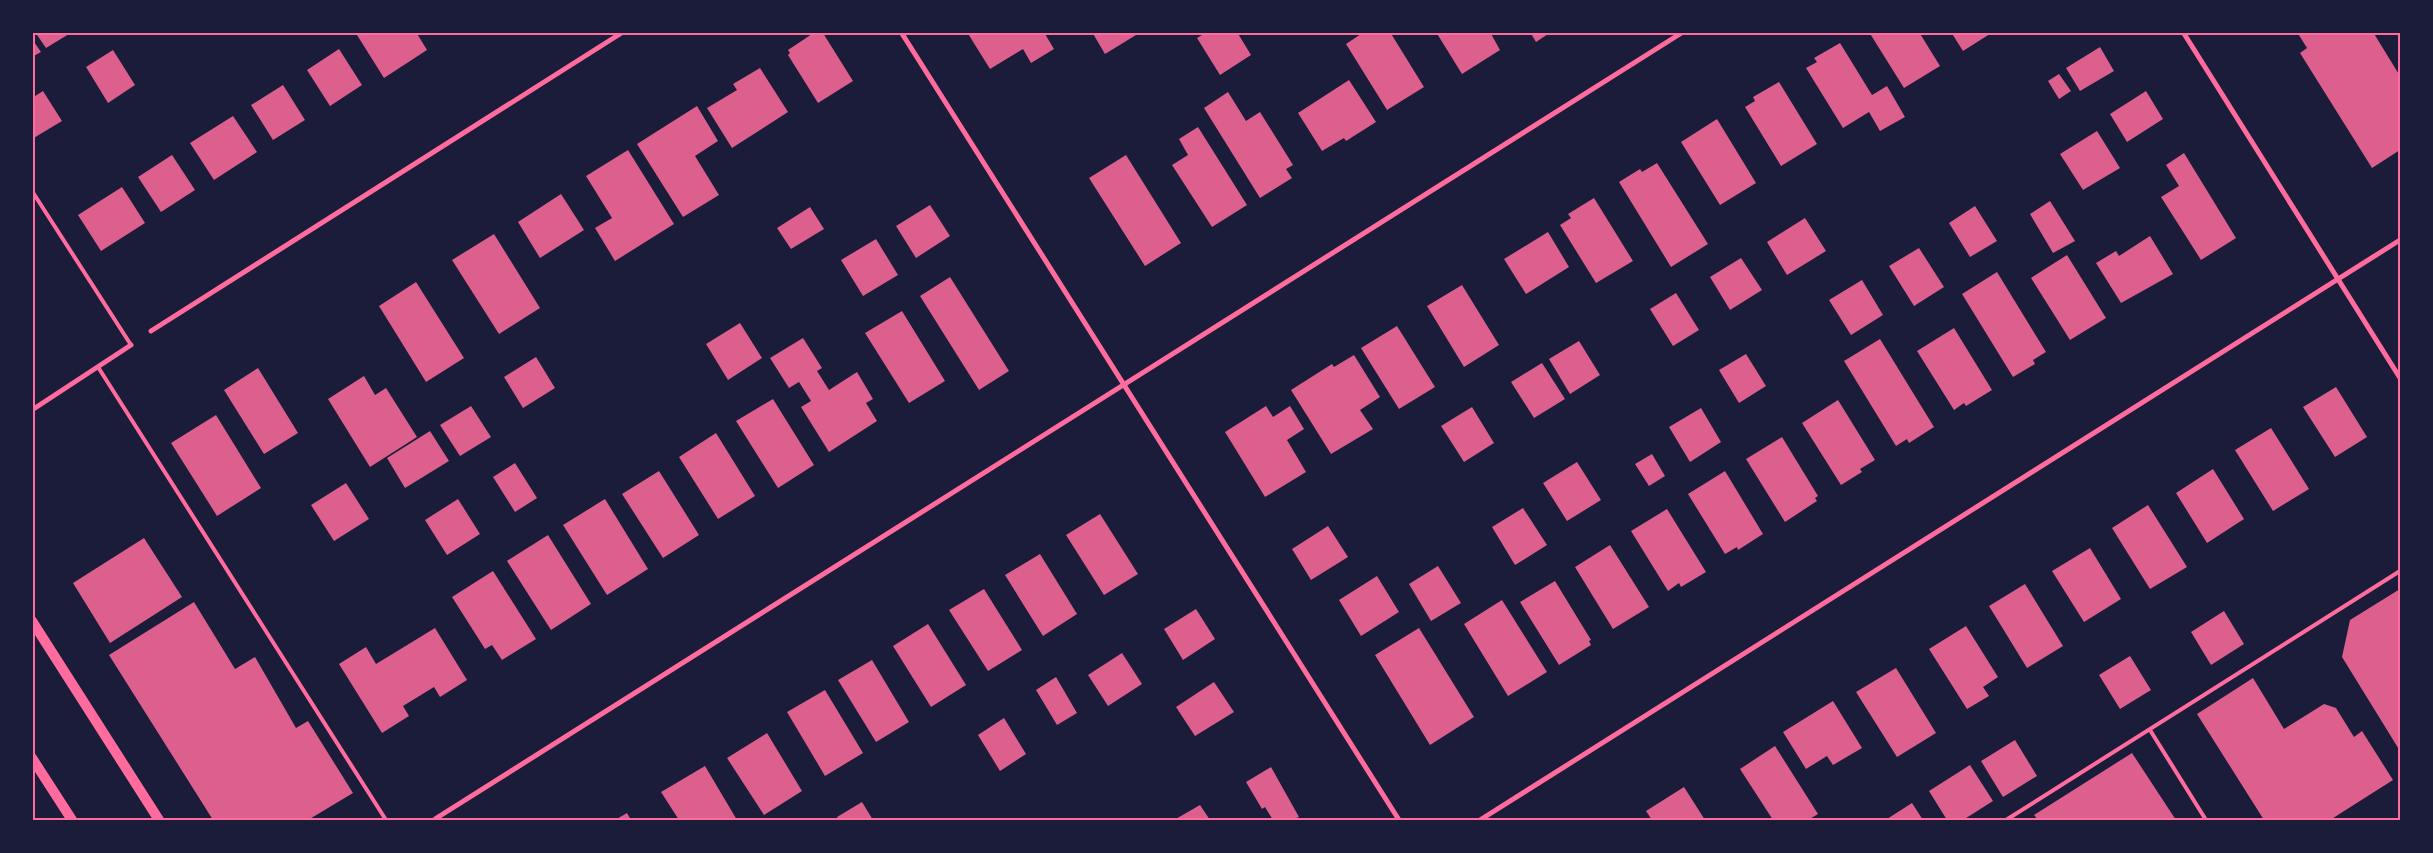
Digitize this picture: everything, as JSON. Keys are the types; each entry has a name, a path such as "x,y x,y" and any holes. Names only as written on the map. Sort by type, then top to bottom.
{"main road":[{"path":"32,621 159,820"},
{"path":"32,758 72,820"}],"street":[{"path":"150,331 623,32"},
{"path":"901,32 1399,820"},
{"path":"435,819 1683,32"},
{"path":"2183,32 2400,378"},
{"path":"1480,820 2400,240"},
{"path":"32,410 131,345"}],"lane":[{"path":"32,191 131,345"},
{"path":"98,367 386,820"},
{"path":"2006,820 2400,571"},
{"path":"2150,730 2206,820"}],"building":[{"path":"35,32 69,32 69,34 46,48"},
{"path":"361,32 416,32 427,50 384,78 357,35"},
{"path":"815,32 823,33 853,81 818,103 788,55 790,53 788,50"},
{"path":"967,32 1048,32 1045,34 1054,49 1031,63 1023,49 990,69"},
{"path":"1092,32 1134,32 1136,35 1105,54"},
{"path":"1207,32 1237,32 1251,55 1220,75 1197,38"},
{"path":"1364,32 1390,32 1424,87 1387,110 1346,44"},
{"path":"1436,32 1490,32 1500,50 1462,74"},
{"path":"1530,32 1551,32 1536,42"},
{"path":"1869,32 1919,32 1940,66 1904,88"},
{"path":"1951,32 1993,32 1963,51"},
{"path":"2297,32 2373,32 2400,76 2400,150 2372,168 2300,53 2307,48"},
{"path":"32,39 41,52 32,57"},
{"path":"1840,43 1872,95 1887,86 1905,117 1880,131 1869,112 1843,128 1806,68 1817,62 1814,58"},
{"path":"2100,47 2114,71 2080,91 2066,68"},
{"path":"339,49 362,85 330,106 307,70"},
{"path":"113,50 135,85 108,103 86,67"},
{"path":"760,68 788,112 732,148 707,108 737,90 733,84"},
{"path":"2059,74 2071,91 2059,99 2048,81"},
{"path":"1349,80 1376,122 1346,141 1344,138 1322,151 1298,113"},
{"path":"1779,82 1817,144 1781,166 1745,107 1755,101 1753,97"},
{"path":"283,85 305,120 273,140 251,105"},
{"path":"43,91 62,121 32,139 32,98"},
{"path":"2146,91 2163,119 2127,142 2110,114"},
{"path":"1228,92 1246,121 1260,112 1293,165 1286,169 1292,178 1260,198 1204,108"},
{"path":"697,106 718,141 695,156 719,195 683,217 637,144"},
{"path":"233,116 257,152 214,180 190,143"},
{"path":"1717,119 1756,183 1720,205 1681,142"},
{"path":"1198,127 1247,205 1212,227 1172,165 1188,155 1179,139"},
{"path":"2097,131 2120,168 2083,190 2060,154"},
{"path":"628,150 674,224 615,261 595,228 612,218 586,176"},
{"path":"2184,153 2236,238 2201,260 2161,197 2179,186 2166,165"},
{"path":"172,155 195,190 161,212 138,177"},
{"path":"1126,155 1181,243 1145,266 1089,178"},
{"path":"1657,163 1708,244 1671,267 1619,182 1640,169 1642,172"},
{"path":"122,187 145,223 101,251 78,215"},
{"path":"561,194 584,230 540,258 518,222"},
{"path":"1594,198 1633,261 1596,283 1560,225 1571,218 1568,214"},
{"path":"2050,201 2075,241 2053,253 2030,214"},
{"path":"930,205 950,236 916,258 896,226"},
{"path":"1975,206 1997,241 1970,257 1949,223"},
{"path":"810,207 824,229 791,249 777,228"},
{"path":"1805,218 1826,251 1787,275 1767,242"},
{"path":"1548,232 1569,267 1526,294 1504,259"},
{"path":"494,234 540,308 499,334 452,260"},
{"path":"2150,236 2173,274 2121,303 2096,263 2116,251 2119,256"},
{"path":"876,239 898,275 863,296 841,260"},
{"path":"1919,248 1944,287 1914,306 1889,266"},
{"path":"2067,255 2106,318 2070,340 2031,278"},
{"path":"1741,258 1762,290 1730,310 1710,277"},
{"path":"1997,272 2046,352 2033,360 2035,364 2013,377 1962,294"},
{"path":"950,277 1009,371 979,390 920,296"},
{"path":"1862,280 1883,315 1851,335 1829,300"},
{"path":"416,282 464,358 426,382 379,306"},
{"path":"1462,285 1499,345 1464,367 1427,306"},
{"path":"1676,293 1699,330 1673,346 1650,309"},
{"path":"902,311 945,381 909,403 865,333"},
{"path":"740,323 762,358 728,380 706,344"},
{"path":"1397,326 1435,387 1399,409 1361,348"},
{"path":"1954,328 1992,390 1966,406 1964,403 1954,410 1917,351"},
{"path":"803,338 822,368 817,371 829,390 857,372 873,399 866,403 877,421 829,452 801,407 811,401 799,382 789,388 770,358"},
{"path":"1880,339 1934,427 1909,443 1907,439 1896,446 1844,361"},
{"path":"1579,341 1600,375 1570,394 1549,359"},
{"path":"1746,354 1766,386 1739,403 1719,370"},
{"path":"1354,355 1380,397 1360,410 1373,429 1331,454 1291,390 1332,364 1334,367"},
{"path":"536,357 555,388 523,408 504,377"},
{"path":"1542,363 1565,399 1534,418 1511,382"},
{"path":"258,368 298,433 264,454 224,390"},
{"path":"364,376 375,395 386,388 417,437 370,467 328,399"},
{"path":"2336,387 2367,437 2335,457 2303,407"},
{"path":"773,399 814,465 778,488 736,421"},
{"path":"1838,400 1875,460 1860,469 1862,472 1841,485 1802,423"},
{"path":"471,406 491,437 460,456 440,425"},
{"path":"1266,406 1273,417 1290,406 1304,429 1287,440 1306,472 1265,497 1225,432"},
{"path":"1472,407 1494,443 1464,462 1441,426"},
{"path":"1701,408 1721,442 1690,462 1669,427"},
{"path":"216,415 261,488 217,516 171,443"},
{"path":"2271,428 2309,489 2273,511 2235,450"},
{"path":"430,431 449,461 405,488 387,458"},
{"path":"716,433 755,496 718,519 679,457"},
{"path":"1782,437 1818,496 1815,498 1817,501 1785,522 1746,459"},
{"path":"1652,454 1665,476 1649,486 1635,464"},
{"path":"1577,462 1601,500 1567,521 1543,483"},
{"path":"515,463 537,498 515,512 493,477"},
{"path":"2213,469 2244,519 2207,543 2176,493"},
{"path":"659,471 699,535 663,558 622,494"},
{"path":"1725,471 1763,534 1738,550 1737,547 1725,554 1688,494"},
{"path":"346,483 369,519 334,541 311,505"},
{"path":"458,499 480,534 447,555 425,520"},
{"path":"605,499 648,569 607,595 563,525"},
{"path":"2148,505 2187,567 2150,589 2112,528"},
{"path":"1523,508 1547,545 1515,565 1492,527"},
{"path":"1667,509 1706,572 1681,587 1679,583 1668,591 1631,531"},
{"path":"1100,514 1138,574 1104,595 1066,535"},
{"path":"1328,526 1348,557 1311,580 1292,549"},
{"path":"548,535 591,604 551,630 507,561"},
{"path":"144,538 182,597 110,643 73,583"},
{"path":"1610,545 1649,607 1613,629 1575,567"},
{"path":"2090,548 2121,599 2084,622 2052,571"},
{"path":"1040,554 1077,614 1043,636 1005,575"},
{"path":"1438,566 1461,603 1431,621 1409,584"},
{"path":"493,571 536,639 502,660 492,645 485,649 452,597"},
{"path":"1377,576 1399,612 1361,636 1339,600"},
{"path":"1555,581 1591,640 1589,641 1591,645 1559,665 1520,602"},
{"path":"2025,584 2063,646 2027,668 1989,606"},
{"path":"984,589 1022,650 988,671 949,610"},
{"path":"2400,589 2400,751 2342,657 2350,620"},
{"path":"1502,600 1547,672 1508,696 1464,624"},
{"path":"194,602 235,669 255,657 296,728 308,721 353,793 308,820 213,820 109,655"},
{"path":"1196,609 1215,639 1183,660 1164,629"},
{"path":"2224,611 2244,644 2211,665 2191,632"},
{"path":"928,624 966,685 931,707 893,646"},
{"path":"1966,626 1998,677 1983,687 1989,696 1967,709 1929,649"},
{"path":"435,628 467,680 440,697 434,687 403,706 409,716 382,733 339,664 366,647 376,664"},
{"path":"1419,628 1474,717 1430,745 1375,655"},
{"path":"1122,653 1142,684 1108,706 1088,675"},
{"path":"2130,656 2151,690 2120,709 2099,675"},
{"path":"872,660 909,722 876,742 838,680"},
{"path":"1896,668 1936,733 1897,757 1856,692"},
{"path":"1056,677 1077,713 1057,725 1036,690"},
{"path":"2253,678 2284,729 2324,704 2336,708 2354,737 2362,731 2393,780 2330,820 2264,820 2197,714"},
{"path":"1214,682 1234,712 1195,736 1176,707"},
{"path":"825,690 863,753 825,776 787,712"},
{"path":"1833,701 1862,748 1833,765 1827,756 1806,769 1783,732"},
{"path":"1004,718 1026,754 1000,771 978,735"},
{"path":"767,733 802,791 764,815 727,758"},
{"path":"2015,740 2037,776 2003,797 1981,761"},
{"path":"1775,746 1818,814 1808,820 1773,820 1740,769"},
{"path":"2132,753 2176,820 2038,820 2034,815"},
{"path":"1970,765 1993,801 1963,820 1947,820 1929,791"},
{"path":"705,766 737,820 679,820 661,792"},
{"path":"1271,767 1299,817 1292,820 1273,820 1265,807 1262,809 1246,782"},
{"path":"1684,787 1705,820 1652,820 1646,811"},
{"path":"862,802 873,820 839,820 837,817"},
{"path":"1912,803 1923,820 1887,819"},
{"path":"1200,805 1210,820 1174,820"},
{"path":"627,813 631,820 615,820"}]}
